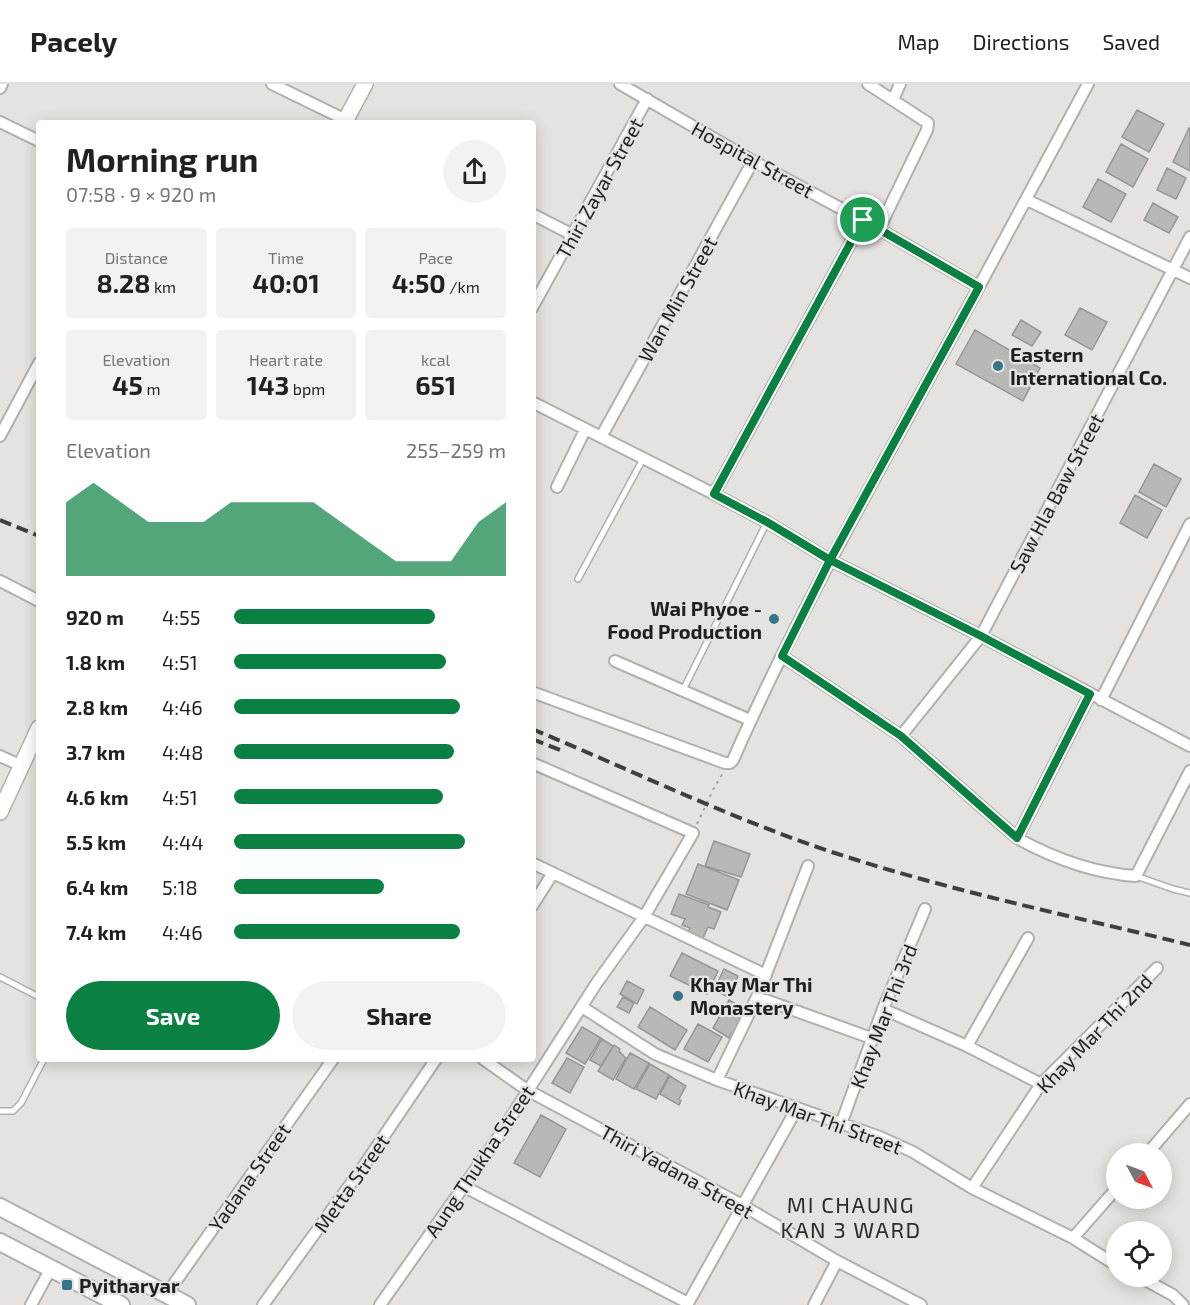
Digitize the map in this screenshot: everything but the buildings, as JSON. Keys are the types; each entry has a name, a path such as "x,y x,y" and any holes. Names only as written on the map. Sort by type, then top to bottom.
{"main road":[{"path":"0,1206 187,1305"},
{"path":"0,1242 121,1305"}],"street":[{"path":"0,88 2,84"},
{"path":"272,84 343,120"},
{"path":"348,120 365,84"},
{"name":"Hospital Street","path":"620,84 979,287"},
{"path":"868,84 928,123 927,130 879,229"},
{"path":"893,100 900,84"},
{"path":"536,693 730,763 830,560 1088,84"},
{"name":"Thiri Zayar Street","path":"536,301 647,99"},
{"path":"0,122 36,140"},
{"name":"Wan Min Street","path":"601,437 753,160"},
{"path":"1027,200 1190,278"},
{"path":"536,216 573,235"},
{"path":"714,494 863,220"},
{"name":"Saw Hla Baw Street","path":"901,736 981,636 1190,237"},
{"path":"0,436 3,424 36,368"},
{"path":"536,404 714,494 767,522 830,560 1190,746"},
{"path":"557,487 585,430"},
{"path":"1101,700 1190,524"},
{"path":"0,581 36,600"},
{"path":"782,656 901,736 1017,838 1036,849 1068,862 1136,876 1190,771"},
{"path":"615,661 750,720"},
{"path":"1017,838 1090,694"},
{"path":"0,812 36,735"},
{"path":"0,756 22,766"},
{"path":"536,766 693,833"},
{"name":"Aung Thukha Street","path":"380,1305 497,1139 527,1090 644,917 693,833"},
{"path":"536,865 766,975"},
{"path":"717,1080 758,997 808,866"},
{"path":"536,900 553,873"},
{"name":"Khay Mar Thi 3rd","path":"841,1124 925,909"},
{"path":"967,1046 1028,938"},
{"name":"Khay Mar Thi 2nd","path":"972,1188 1041,1084 1157,968"},
{"path":"758,997 874,1039"},
{"name":"Khay Mar Thi Street","path":"582,1007 655,1054 717,1080 913,1152 972,1188 1073,1238 1106,1258"},
{"path":"884,1010 967,1046 1041,1084"},
{"name":"Yadana Street","path":"166,1295 331,1062"},
{"name":"Metta Street","path":"263,1305 366,1164 434,1062"},
{"name":"Thiri Yadana Street","path":"487,1062 527,1090 742,1205 837,1261 921,1305"},
{"path":"1156,1143 1190,1104"},
{"path":"463,1186 688,1304 796,1108"},
{"path":"1073,1238 1106,1201"},
{"path":"814,1305 837,1261"},
{"path":"31,1305 51,1268"},
{"path":"1158,1287 1173,1295 1184,1305"}],"lane":[{"path":"578,579 643,458"},
{"path":"683,691 767,522"},
{"path":"1136,876 1173,890 1190,893"},
{"path":"0,977 36,995"},
{"path":"0,1111 13,1111 21,1102 42,1062"}],"path":[{"path":"693,833 715,786 730,763"}],"railway":[{"path":"0,520 36,535"},
{"path":"536,731 736,816 860,861 942,885 1190,945"},
{"path":"536,741 560,750"}],"place":[{"name":"Eastern International Co.","path":"998,366"},
{"name":"Wai Phyoe - Food Production","path":"774,619"},
{"name":"Khay Mar Thi Monastery","path":"678,996"},
{"name":"Pyitharyar","path":"67,1285"}],"district":[{"name":"MI CHAUNG KAN 3 WARD","path":"851,1216"}],"route":[{"path":"863,220 714,494 767,522 830,560 782,656 901,736 1017,838 1090,694 830,560 979,287 863,220"}]}
